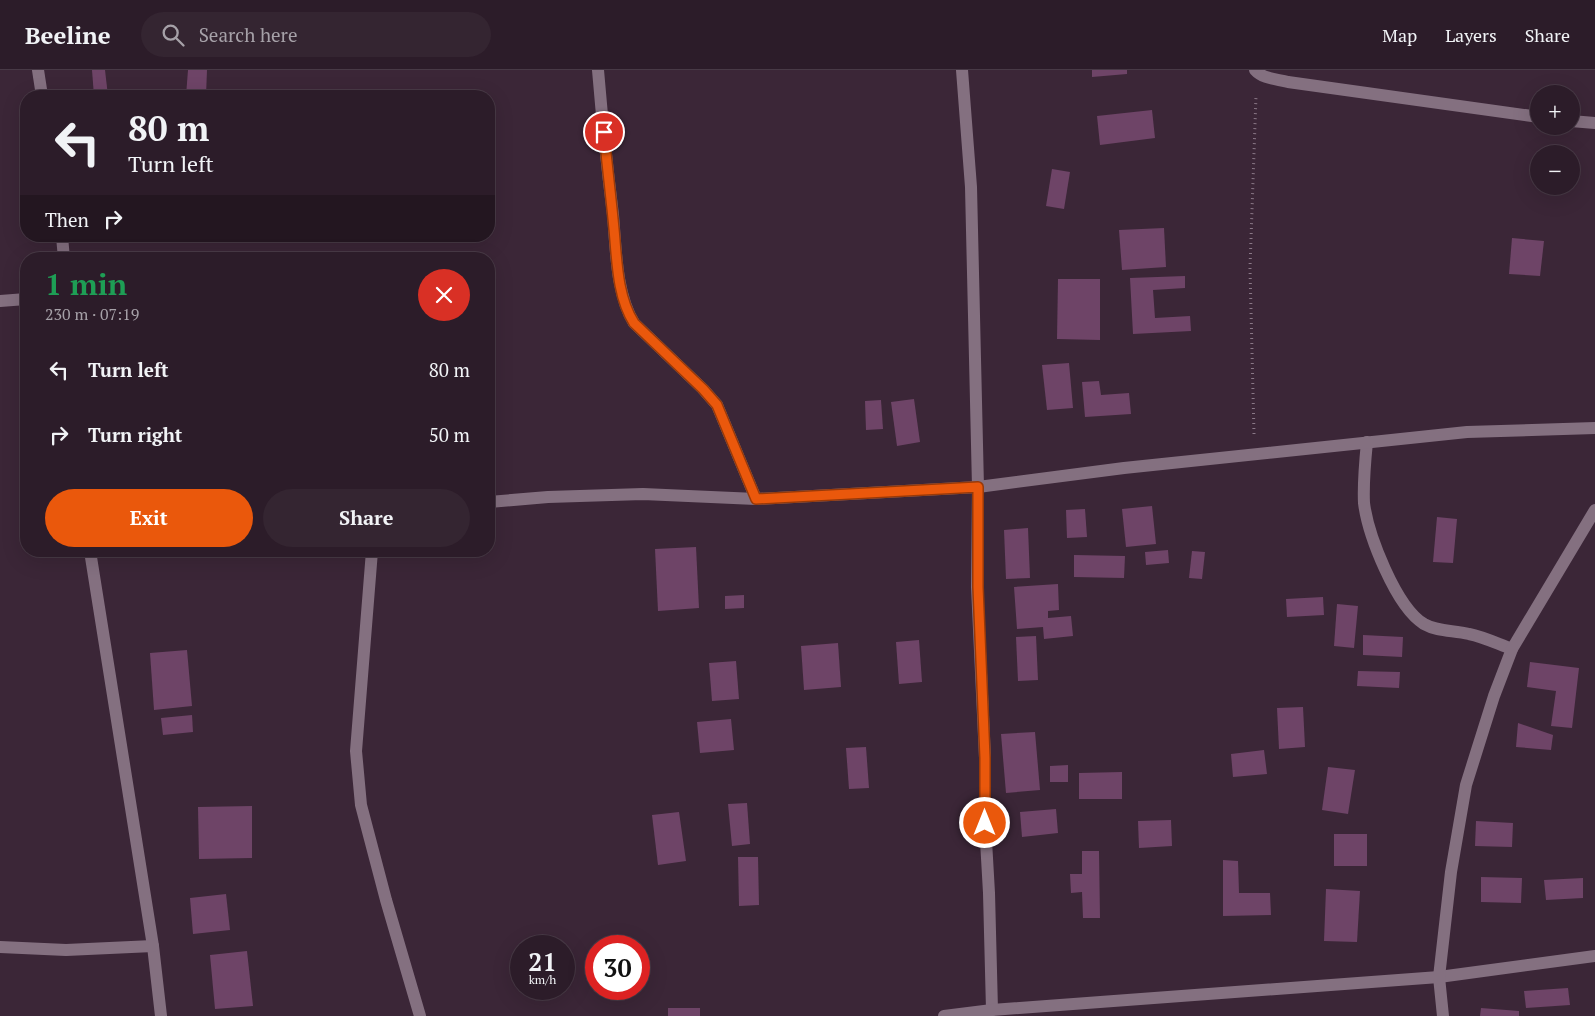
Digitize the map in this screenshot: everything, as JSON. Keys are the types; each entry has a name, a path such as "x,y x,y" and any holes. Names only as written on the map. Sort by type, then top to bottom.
{"street":[{"path":"38,70 41,90"},
{"path":"598,70 618,265 628,314 634,323 703,389 717,405 756,499"},
{"path":"962,70 971,186 978,487 978,587 992,1010"},
{"path":"1256,72 1268,78 1288,82 1530,116"},
{"path":"1580,122 1595,123"},
{"path":"0,301 20,299"},
{"path":"495,501 548,497 643,494 756,499 978,487 1124,468 1467,432 1595,428"},
{"path":"1367,442 1364,468 1364,504 1371,531 1392,584 1405,606 1425,624 1438,629 1468,633 1512,649"},
{"path":"1443,1016 1439,976 1450,872 1466,785 1494,696 1512,649 1595,510"},
{"path":"91,557 153,946 161,1016"},
{"path":"372,557 356,751 361,805 386,900 420,1016"},
{"path":"0,947 66,950 153,946"},
{"path":"944,1016 992,1010 1439,976 1595,956"}],"path":[{"path":"1254,455 1250,268 1256,72"}],"building":[{"path":"92,70 105,70 107,90 94,90"},
{"path":"188,70 207,70 206,90 186,90"},
{"path":"1092,70 1127,70 1127,74 1092,77"},
{"path":"1152,110 1155,138 1100,145 1097,116"},
{"path":"1052,169 1070,172 1064,209 1046,206"},
{"path":"1164,228 1166,267 1122,270 1119,230"},
{"path":"1512,238 1544,241 1540,276 1509,274"},
{"path":"1185,276 1185,288 1153,290 1155,318 1190,316 1191,331 1133,334 1130,278"},
{"path":"1058,279 1100,279 1100,340 1057,339"},
{"path":"1069,363 1073,408 1047,410 1042,365"},
{"path":"1099,381 1101,395 1129,393 1131,414 1085,417 1082,382"},
{"path":"914,399 920,442 897,446 891,402"},
{"path":"881,400 883,429 866,430 865,401"},
{"path":"1152,506 1156,544 1126,547 1122,509"},
{"path":"1085,509 1087,537 1067,538 1066,510"},
{"path":"1437,517 1457,519 1453,563 1433,562"},
{"path":"1028,528 1030,578 1006,579 1004,530"},
{"path":"696,547 699,608 658,611 655,549"},
{"path":"1168,550 1169,563 1146,565 1145,552"},
{"path":"1192,551 1205,552 1202,579 1189,578"},
{"path":"1074,555 1125,556 1124,578 1074,577"},
{"path":"1058,584 1059,610 1048,611 1048,618 1071,616 1073,636 1044,639 1043,627 1017,629 1014,587"},
{"path":"744,595 744,608 725,609 725,596"},
{"path":"1323,597 1324,615 1287,617 1286,599"},
{"path":"1337,604 1358,606 1354,648 1334,646"},
{"path":"1363,635 1403,637 1402,657 1363,655"},
{"path":"1036,636 1038,680 1018,681 1016,637"},
{"path":"919,640 922,682 899,684 896,642"},
{"path":"838,643 841,687 804,690 801,646"},
{"path":"187,650 192,706 154,710 150,653"},
{"path":"736,661 739,699 712,701 709,663"},
{"path":"1530,662 1579,668 1572,728 1551,726 1556,691 1527,687"},
{"path":"1358,671 1400,672 1399,688 1357,686"},
{"path":"1303,707 1305,747 1279,749 1277,708"},
{"path":"192,715 193,732 163,735 161,718"},
{"path":"731,719 734,750 700,753 697,722"},
{"path":"1518,723 1553,735 1551,750 1516,747"},
{"path":"1035,732 1040,790 1006,793 1001,734"},
{"path":"866,747 869,788 849,789 846,748"},
{"path":"1264,750 1267,774 1233,777 1231,754"},
{"path":"1068,765 1068,782 1050,782 1050,766"},
{"path":"1328,767 1355,770 1348,814 1322,810"},
{"path":"1122,772 1122,799 1079,799 1079,773"},
{"path":"747,803 750,844 732,846 728,804"},
{"path":"252,806 252,858 199,859 198,807"},
{"path":"1056,809 1058,833 1022,837 1020,812"},
{"path":"679,812 686,861 658,865 652,815"},
{"path":"1171,820 1172,846 1139,848 1138,821"},
{"path":"1476,821 1513,823 1512,847 1475,846"},
{"path":"1334,834 1367,834 1367,866 1334,866"},
{"path":"1082,851 1099,851 1100,918 1083,918 1082,892 1071,893 1070,874 1082,874"},
{"path":"738,857 758,857 759,905 739,906"},
{"path":"1223,860 1238,861 1239,893 1270,893 1271,915 1223,916"},
{"path":"1481,877 1522,878 1521,903 1481,902"},
{"path":"1583,878 1583,898 1546,900 1544,880"},
{"path":"1326,889 1360,891 1357,942 1324,941"},
{"path":"226,894 230,930 193,934 190,898"},
{"path":"247,951 253,1006 215,1009 210,955"},
{"path":"1568,988 1570,1005 1526,1008 1524,991"},
{"path":"668,1008 700,1008 700,1016 668,1016"},
{"path":"1481,1008 1519,1011 1519,1016 1480,1016"}],"route":[{"path":"604,132 618,265 628,314 634,323 703,389 717,405 756,499 978,487 978,587 985,758 985,823"}]}
